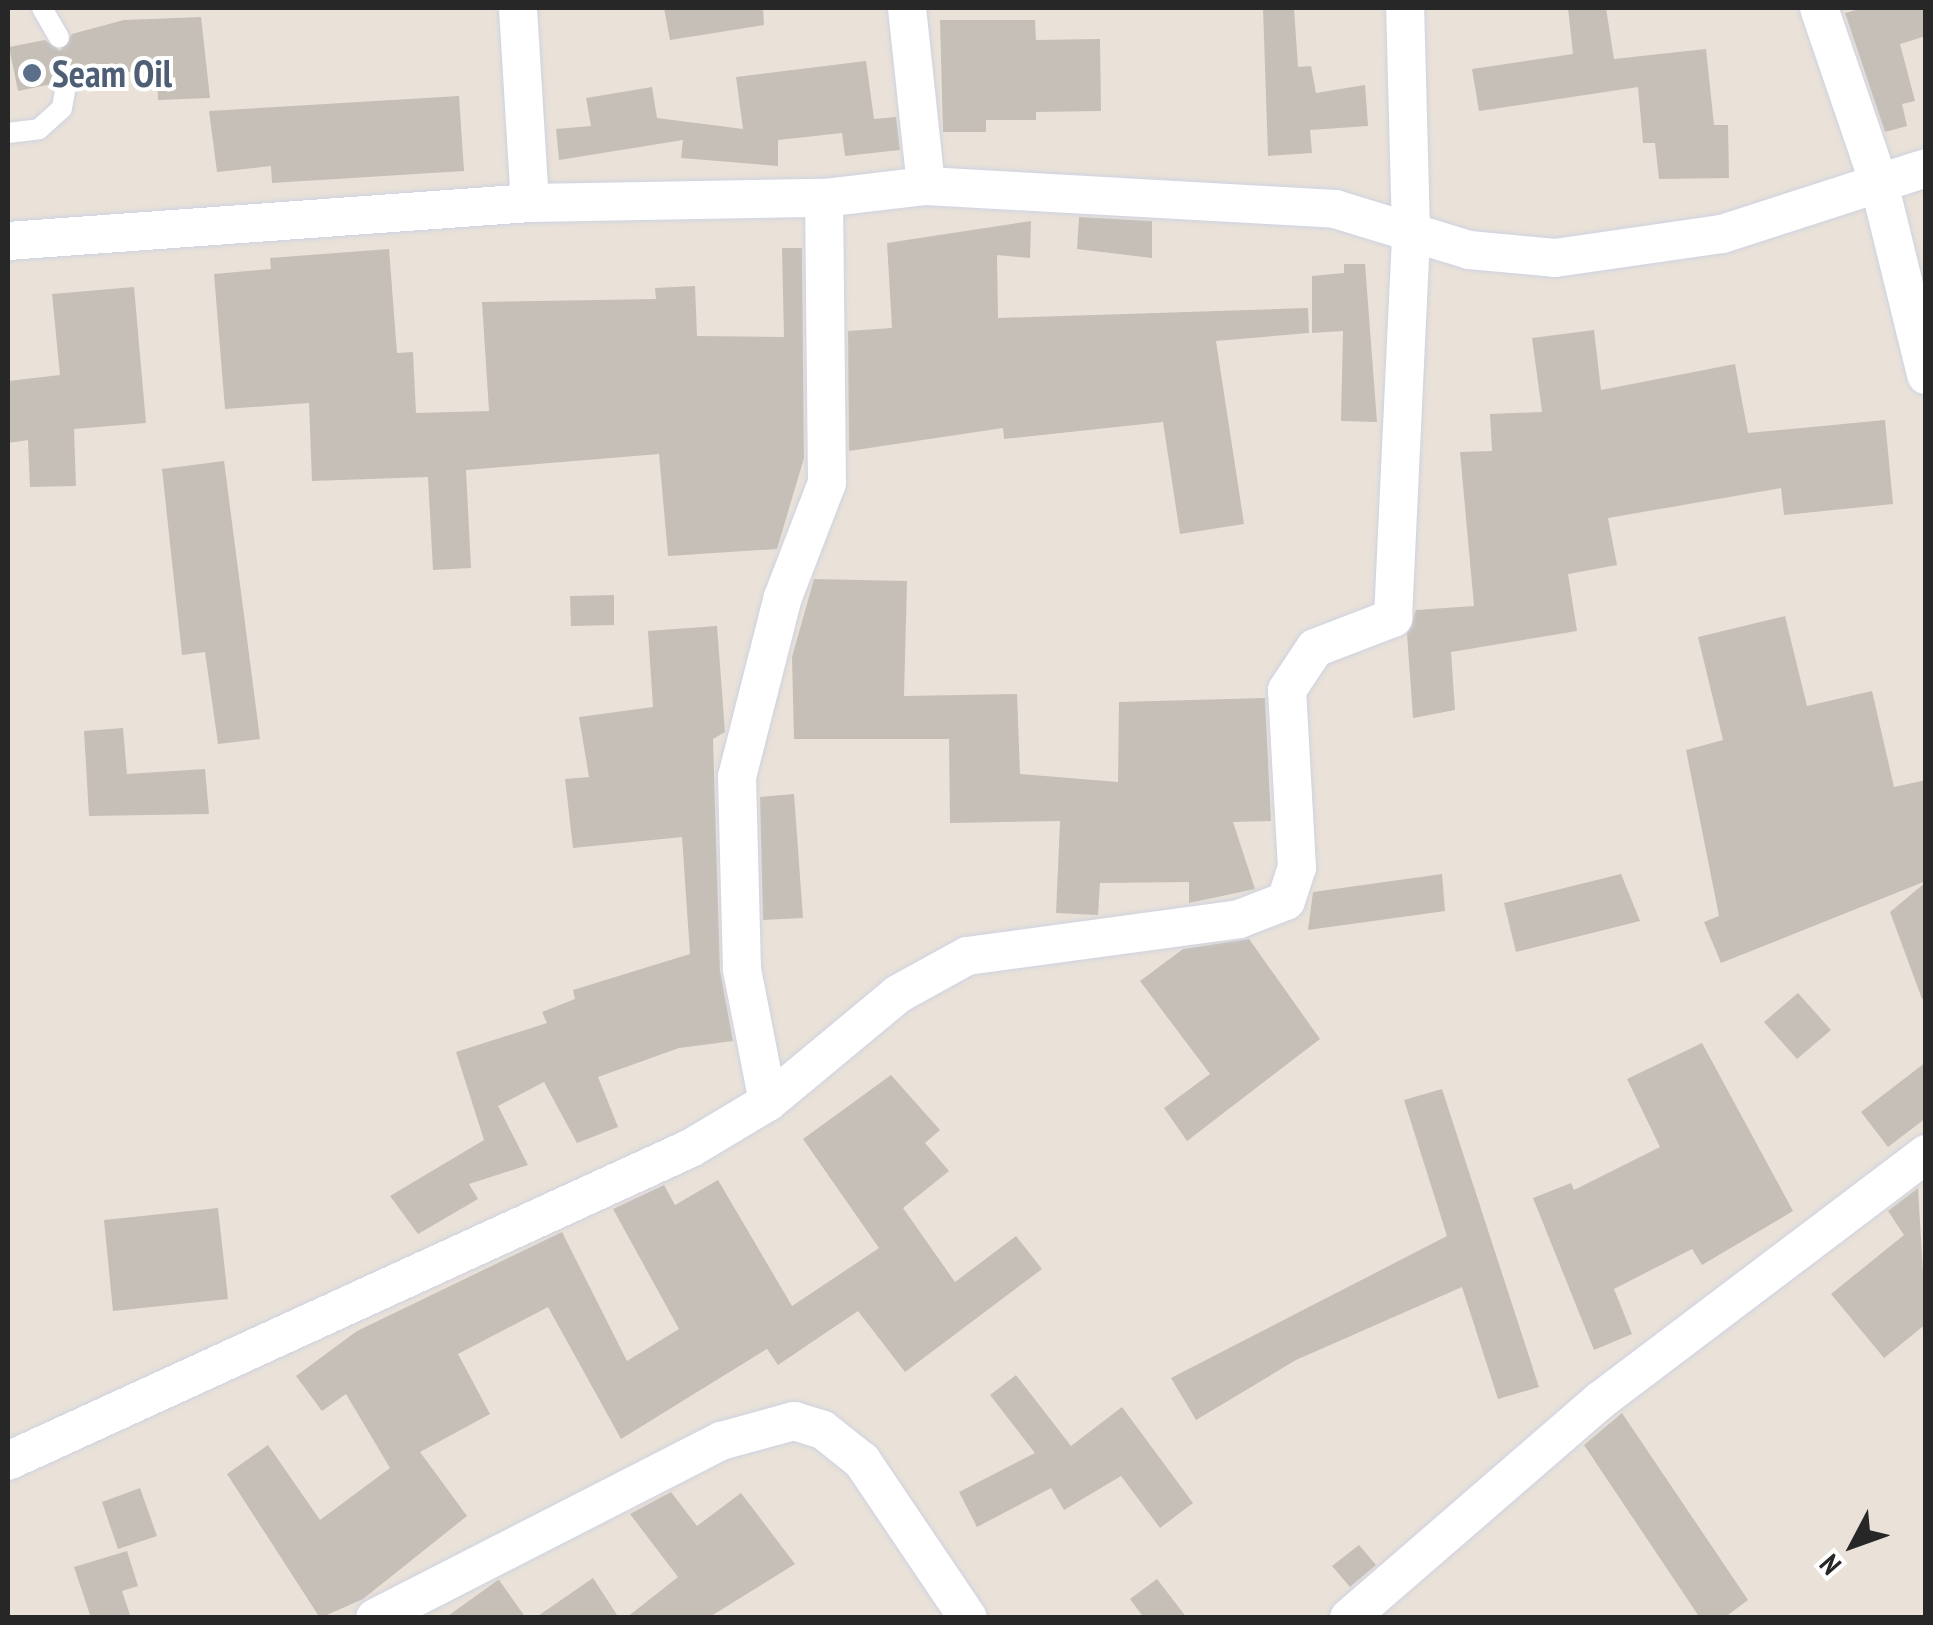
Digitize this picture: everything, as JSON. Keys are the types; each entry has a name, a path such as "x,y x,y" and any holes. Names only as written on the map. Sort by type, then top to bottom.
{"street":[{"path":"518,8 530,203"},
{"path":"906,8 926,186"},
{"path":"8,1461 692,1148 768,1102 898,994 968,956 1239,919 1286,900 1297,868 1288,690 1316,648 1393,618 1411,232 1405,8"},
{"path":"1819,8 1879,183 1926,375"},
{"path":"8,241 530,203 824,198 926,186 1335,208 1468,250 1555,258 1722,234 1926,168"},
{"path":"768,1102 742,969 737,777 783,598 826,483 824,198"},
{"path":"1349,1618 1601,1400 1926,1154"},
{"path":"376,1618 721,1441 794,1421 862,1461 968,1618"}],"lane":[{"path":"42,8 59,37"},
{"path":"8,132 40,129 62,108 67,81"}],"building":[{"path":"664,8 763,8 764,25 670,40"},
{"path":"1263,8 1294,8 1298,67 1311,66 1316,93 1365,85 1368,126 1310,130 1312,153 1268,156"},
{"path":"1568,8 1606,8 1614,59 1706,49 1714,125 1728,125 1729,178 1659,179 1655,143 1643,143 1638,87 1479,111 1472,69 1573,54"},
{"path":"1863,8 1926,8 1926,36 1900,44 1915,101 1902,104 1907,126 1885,132 1845,13"},
{"path":"201,17 210,98 158,100 157,68 80,79 63,68 52,84 18,91 9,47 45,40 60,51 72,34 124,20"},
{"path":"940,20 1035,20 1036,40 1100,39 1101,111 1036,112 1036,120 986,120 986,132 943,132"},
{"path":"866,61 874,119 896,117 900,150 845,156 842,133 778,140 778,166 681,158 683,140 559,160 556,129 591,126 586,98 652,87 657,118 743,129 736,77"},
{"path":"459,96 464,171 272,183 271,166 217,172 209,111"},
{"path":"1079,217 1152,221 1152,258 1077,249"},
{"path":"1031,221 1030,258 997,255 998,318 1308,308 1309,333 1216,341 1244,524 1180,534 1163,422 1004,439 1003,428 849,451 848,331 892,328 887,243"},
{"path":"782,248 802,248 804,458 777,549 668,556 659,454 466,470 471,568 433,570 428,477 312,481 309,403 225,409 214,274 271,269 270,258 389,249 397,353 413,352 416,413 489,411 482,302 656,299 655,288 695,286 697,336 784,337"},
{"path":"1344,264 1365,264 1377,422 1341,421 1343,331 1312,333 1312,276 1344,273"},
{"path":"134,287 146,423 74,429 76,486 30,487 28,440 8,443 8,381 60,375 52,294"},
{"path":"1594,330 1601,390 1735,364 1748,433 1885,420 1893,504 1784,515 1781,488 1608,518 1617,565 1568,574 1577,631 1451,652 1455,710 1413,718 1407,634 1416,610 1474,606 1460,452 1492,451 1490,414 1542,412 1532,338"},
{"path":"224,461 260,739 218,744 205,652 182,655 162,469"},
{"path":"814,579 907,581 904,696 1017,694 1020,774 1118,782 1119,702 1265,698 1271,821 1233,822 1255,889 1189,903 1189,882 1100,883 1098,915 1056,913 1060,821 950,823 949,739 794,739 792,657"},
{"path":"614,595 614,625 571,626 570,596"},
{"path":"1785,616 1807,706 1872,691 1894,787 1926,780 1926,881 1721,963 1704,922 1719,916 1686,750 1723,740 1698,637"},
{"path":"717,626 725,732 713,739 720,970 733,1041 679,1048 598,1077 618,1127 577,1143 544,1082 498,1106 528,1165 469,1184 478,1199 418,1234 390,1196 484,1140 456,1052 547,1023 542,1012 575,999 573,990 690,954 682,837 573,848 565,779 589,777 579,717 653,707 648,631"},
{"path":"123,728 127,774 205,769 209,814 89,816 84,731"},
{"path":"794,794 803,918 763,920 760,797"},
{"path":"1442,874 1445,911 1308,930 1313,892"},
{"path":"1621,874 1640,921 1516,952 1504,903"},
{"path":"1926,882 1926,998 1922,999 1890,912"},
{"path":"1249,939 1320,1039 1187,1141 1164,1108 1210,1074 1140,981 1183,949"},
{"path":"1798,993 1831,1030 1797,1059 1764,1022"},
{"path":"1702,1043 1793,1211 1702,1265 1692,1249 1614,1289 1632,1334 1594,1350 1533,1198 1571,1183 1574,1190 1660,1147 1627,1079"},
{"path":"1926,1062 1926,1118 1888,1147 1861,1112"},
{"path":"891,1075 940,1130 925,1143 949,1171 903,1208 955,1282 1016,1236 1042,1269 905,1372 858,1311 778,1365 767,1349 621,1439 548,1307 458,1354 490,1414 420,1452 467,1516 363,1599 320,1618 227,1474 268,1445 320,1520 390,1468 346,1394 322,1411 296,1376 357,1331 562,1232 627,1361 679,1329 613,1209 664,1185 675,1205 718,1180 792,1306 879,1248 803,1139"},
{"path":"1442,1089 1539,1387 1498,1399 1462,1287 1296,1360 1196,1420 1171,1378 1447,1236 1404,1100"},
{"path":"1918,1188 1926,1324 1884,1358 1831,1294 1904,1235 1888,1211"},
{"path":"218,1208 228,1299 113,1311 104,1220"},
{"path":"1016,1375 1071,1446 1122,1407 1193,1503 1160,1528 1121,1476 1064,1510 1051,1488 977,1527 959,1492 1035,1453 990,1395"},
{"path":"1622,1413 1748,1600 1724,1618 1700,1618 1584,1445"},
{"path":"140,1488 157,1536 118,1549 102,1502"},
{"path":"671,1492 697,1526 741,1493 795,1564 708,1618 626,1618 678,1577 630,1514"},
{"path":"1359,1545 1376,1565 1350,1587 1332,1566"},
{"path":"127,1551 138,1586 122,1591 131,1618 91,1618 74,1567"},
{"path":"593,1578 619,1618 535,1618"},
{"path":"1157,1579 1187,1618 1144,1618 1130,1599"},
{"path":"498,1580 526,1618 445,1618"}],"place":[{"name":"Seam Oil","path":"32,73"}]}
